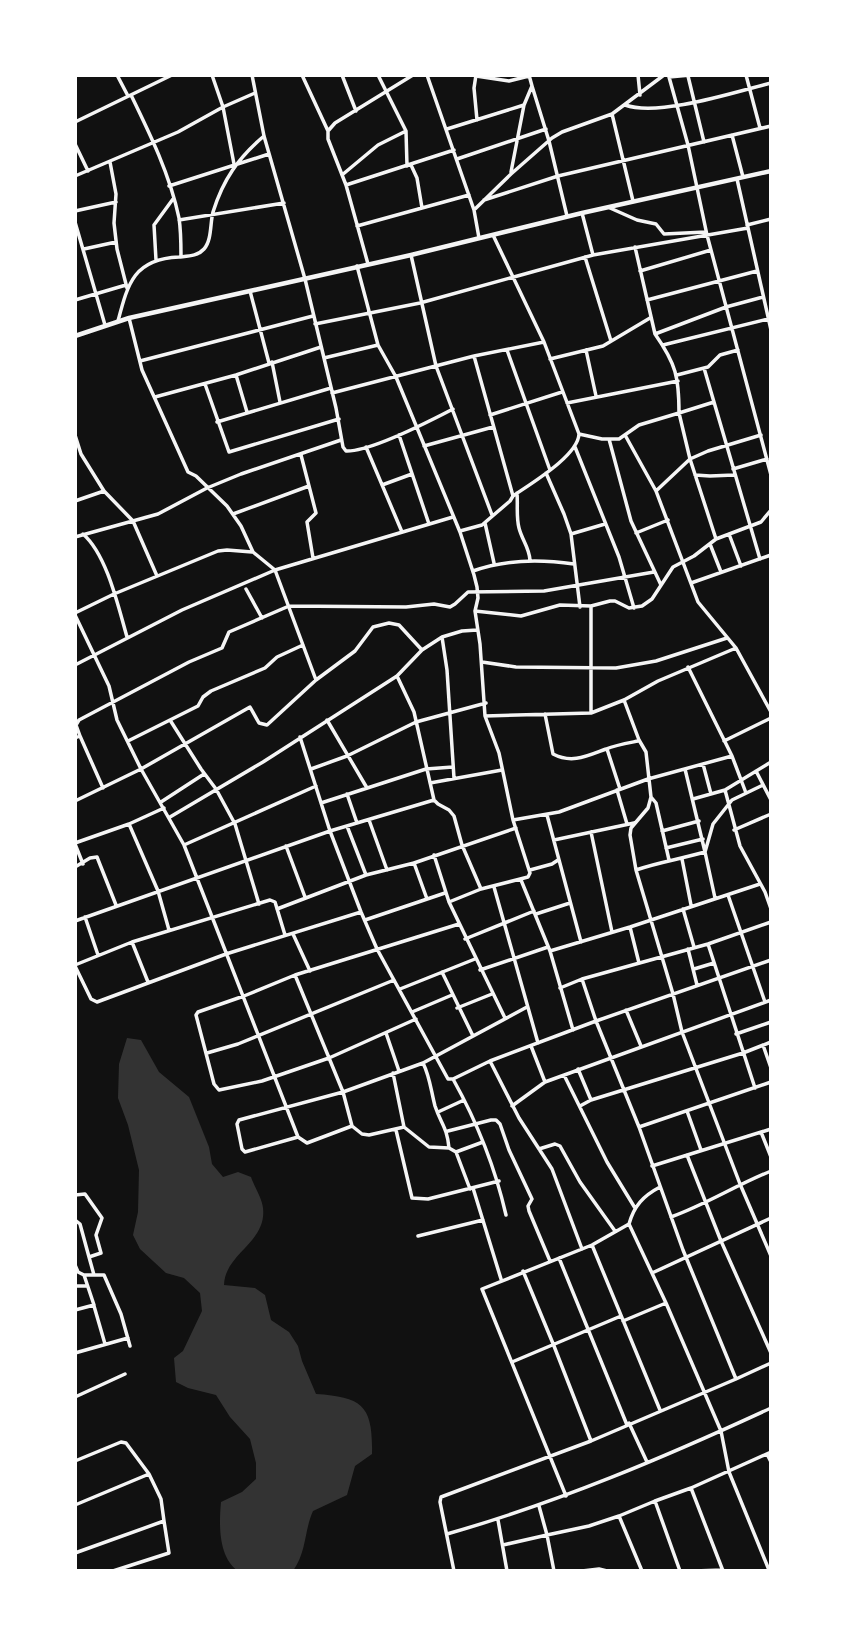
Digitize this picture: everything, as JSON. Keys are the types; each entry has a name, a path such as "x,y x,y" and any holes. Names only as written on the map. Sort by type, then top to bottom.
{"street":[{"path":"117,75 154,143 180,220 181,257"},
{"path":"75,122 159,78 172,75"},
{"path":"212,75 223,107 234,164"},
{"path":"252,75 264,136 305,279 339,419 341,440 346,451 399,435 453,410"},
{"path":"302,75 328,131 328,139 346,185 368,264"},
{"path":"342,75 356,111"},
{"path":"378,75 405,131 409,165 417,178 422,208"},
{"path":"328,131 335,123 413,75"},
{"path":"427,75 474,210 479,238"},
{"path":"477,120 474,88 476,75 509,81 529,76 546,129 567,217"},
{"path":"638,75 640,95"},
{"path":"746,75 760,128"},
{"path":"666,76 688,145 706,234 771,475"},
{"path":"474,210 549,141 562,132 612,114 666,76 689,76 704,142"},
{"path":"625,105 648,108 694,102 771,83"},
{"path":"511,174 524,105 532,86"},
{"path":"75,176 154,143 255,93"},
{"path":"447,129 524,105"},
{"path":"612,114 633,201"},
{"path":"484,200 558,176 771,126"},
{"path":"457,159 546,129"},
{"path":"342,175 378,145 405,131"},
{"path":"732,135 747,226 763,297 768,307 771,330"},
{"path":"118,321 127,287 138,270 156,260 181,257 200,252 206,247 213,213 234,164 264,136"},
{"path":"75,144 88,171"},
{"path":"346,185 454,150"},
{"path":"169,186 269,154"},
{"path":"110,162 116,202 116,242 127,287"},
{"path":"75,336 130,318 411,256 582,213 771,171"},
{"path":"357,226 469,195"},
{"path":"156,260 154,225 173,199"},
{"path":"75,211 116,202"},
{"path":"180,220 284,203"},
{"path":"608,207 637,220 656,224 664,234 706,234"},
{"path":"582,213 593,255"},
{"path":"315,324 420,303 593,255 747,226 771,219"},
{"path":"75,222 106,325"},
{"path":"460,532 485,523 515,494 548,471 575,447 579,435 544,342 493,235"},
{"path":"84,249 116,242"},
{"path":"635,247 655,334 663,345 679,381 679,413 690,459 716,539"},
{"path":"640,271 711,250"},
{"path":"411,256 436,366 492,515"},
{"path":"585,257 611,341"},
{"path":"357,266 378,345 396,377 473,570 478,592 475,611 482,662 485,716 499,753 513,820 530,870 530,876 522,880 481,889 449,902"},
{"path":"647,300 757,270"},
{"path":"75,300 127,287"},
{"path":"250,291 280,402"},
{"path":"655,334 726,307 763,297"},
{"path":"140,361 313,316"},
{"path":"130,318 140,361 188,472 196,476 233,514 253,552 275,570 316,680"},
{"path":"550,359 586,351 611,341 650,318"},
{"path":"663,345 768,319"},
{"path":"217,422 280,402 544,342"},
{"path":"324,358 378,345"},
{"path":"155,397 236,375 321,346"},
{"path":"507,350 571,534 580,607"},
{"path":"677,375 713,365 720,355 738,350"},
{"path":"586,351 596,397"},
{"path":"474,356 515,494 518,524 521,536 527,544 530,560"},
{"path":"704,368 760,559"},
{"path":"236,375 247,412"},
{"path":"567,403 679,381"},
{"path":"205,383 227,451 232,453 339,419"},
{"path":"491,415 562,391"},
{"path":"579,435 610,439 625,435 639,425 714,402"},
{"path":"424,446 494,427"},
{"path":"75,435 78,455 104,491 133,521 157,576"},
{"path":"399,435 429,524"},
{"path":"625,435 656,491 698,602 736,648 771,712"},
{"path":"656,491 690,459 761,435"},
{"path":"610,439 626,507 661,585"},
{"path":"75,537 158,514 207,488 341,440"},
{"path":"366,447 402,532"},
{"path":"575,447 634,608"},
{"path":"301,454 316,513 307,523 313,558"},
{"path":"733,469 767,459"},
{"path":"382,485 412,474"},
{"path":"695,475 734,475"},
{"path":"233,514 309,486"},
{"path":"75,501 104,491"},
{"path":"475,611 521,616 560,606 591,606 615,601 634,608 642,606 652,598 668,572 716,539 761,522 771,510"},
{"path":"75,665 127,637 275,570 453,517"},
{"path":"636,533 668,520"},
{"path":"485,523 494,563"},
{"path":"571,534 605,524"},
{"path":"83,534 97,552 127,637"},
{"path":"729,534 741,566"},
{"path":"710,544 721,572"},
{"path":"253,552 218,551 114,594 75,614 109,686 117,720 184,845 298,1137 307,1143 352,1126"},
{"path":"691,583 771,555"},
{"path":"473,570 494,563 530,560 575,564"},
{"path":"104,789 78,737 76,725 79,720 189,662 222,648 229,632 289,606 405,607 434,604 450,607 465,593 544,591 653,572"},
{"path":"246,589 262,618"},
{"path":"591,606 591,713"},
{"path":"75,801 104,789 250,707 259,723 267,725 316,680 355,651 373,627 399,625 422,650"},
{"path":"170,817 397,676 422,650 442,637 461,631 477,630"},
{"path":"442,637 454,778"},
{"path":"482,662 516,667 616,668 656,661 727,638"},
{"path":"128,741 198,706 203,696 211,691 265,668 277,657 303,645"},
{"path":"485,716 591,713 624,700 688,667 736,648"},
{"path":"688,667 732,756 746,793"},
{"path":"397,676 416,722 434,800 454,816 462,845 481,889"},
{"path":"624,700 646,751 651,797 648,808 635,822 629,835 636,870 694,1068 771,1256"},
{"path":"311,769 347,756 416,722 485,703"},
{"path":"545,713 553,754 563,760 589,757 607,748 639,740"},
{"path":"724,741 771,718"},
{"path":"170,720 216,789 235,824 259,904"},
{"path":"327,720 367,788"},
{"path":"300,737 330,831 377,949 448,1079 596,1021 771,960"},
{"path":"607,748 628,824"},
{"path":"513,820 547,815 648,779 732,756"},
{"path":"693,799 724,790 771,762"},
{"path":"704,764 711,794"},
{"path":"321,803 426,769 453,766"},
{"path":"685,769 715,899"},
{"path":"430,783 502,770"},
{"path":"755,771 771,800"},
{"path":"161,802 204,774"},
{"path":"705,852 713,824 728,804 763,785"},
{"path":"184,845 316,786"},
{"path":"724,790 740,846 765,892 771,909"},
{"path":"346,794 357,823"},
{"path":"651,797 656,803 668,860"},
{"path":"75,921 330,831 434,800"},
{"path":"83,864 75,844 164,808"},
{"path":"734,830 771,814"},
{"path":"547,815 581,942"},
{"path":"369,820 387,870"},
{"path":"662,831 699,821"},
{"path":"554,840 635,822"},
{"path":"129,824 158,891 169,930"},
{"path":"347,826 366,875"},
{"path":"277,909 349,880 414,863 516,828"},
{"path":"590,832 612,932"},
{"path":"666,848 703,839"},
{"path":"286,846 305,898"},
{"path":"636,870 705,852"},
{"path":"434,855 445,893 465,939 505,1018"},
{"path":"75,867 97,857 116,905"},
{"path":"682,859 691,905"},
{"path":"530,870 558,860"},
{"path":"414,863 427,899"},
{"path":"522,880 549,949 573,1030"},
{"path":"480,970 513,957 581,942 630,927 760,884"},
{"path":"494,887 538,1043"},
{"path":"765,892 771,890"},
{"path":"365,920 445,893"},
{"path":"512,1106 545,1082 768,1001 728,894"},
{"path":"286,936 273,900 132,942 75,966 94,1002 226,954 293,934 361,912"},
{"path":"465,939 504,923 570,903"},
{"path":"683,909 694,947"},
{"path":"85,917 98,956"},
{"path":"559,988 582,979 708,944 771,922"},
{"path":"416,1019 329,1058 262,1081 219,1090 214,1084 196,1013 295,975 459,924"},
{"path":"630,927 639,963"},
{"path":"293,934 310,971"},
{"path":"132,942 148,982"},
{"path":"708,944 755,1088"},
{"path":"688,949 697,985"},
{"path":"400,989 475,959"},
{"path":"694,970 714,963"},
{"path":"442,972 473,1037"},
{"path":"295,975 343,1092 352,1126 362,1134 369,1135 404,1127"},
{"path":"582,979 685,1256 736,1378"},
{"path":"207,1053 311,1015 394,980"},
{"path":"457,1007 492,994"},
{"path":"412,1012 452,995"},
{"path":"298,1137 245,1152 242,1149 237,1122 343,1092 423,1063 527,1007"},
{"path":"626,1010 641,1046"},
{"path":"736,1034 771,1022"},
{"path":"386,1033 399,1070"},
{"path":"580,1106 591,1100 771,1042"},
{"path":"531,1045 545,1082"},
{"path":"763,1045 771,1068"},
{"path":"490,1061 512,1106 556,1178 582,1248"},
{"path":"423,1063 431,1081 438,1112 448,1131 449,1148"},
{"path":"578,1069 591,1100"},
{"path":"393,1073 404,1127 429,1147 449,1148 456,1152 472,1189 502,1279"},
{"path":"564,1075 607,1162 635,1208"},
{"path":"453,1079 484,1142 499,1181 506,1215"},
{"path":"639,1127 771,1082"},
{"path":"438,1112 465,1100"},
{"path":"687,1111 701,1150"},
{"path":"448,1131 496,1120 500,1124 531,1199 529,1211 550,1261"},
{"path":"652,1166 771,1129"},
{"path":"396,1130 412,1198 428,1199 499,1181"},
{"path":"761,1132 771,1157"},
{"path":"456,1152 484,1142"},
{"path":"539,1149 555,1144 560,1146 580,1182 615,1231"},
{"path":"687,1155 721,1241 771,1353"},
{"path":"671,1217 706,1204 740,1184 771,1171"},
{"path":"566,1496 482,1289 592,1245 629,1224 635,1208 644,1196 660,1187"},
{"path":"75,1195 85,1194 102,1218 96,1235 101,1253 89,1256"},
{"path":"652,1273 771,1218"},
{"path":"75,1220 80,1224 94,1275"},
{"path":"418,1236 483,1220"},
{"path":"629,1224 720,1431 729,1472 769,1570"},
{"path":"592,1245 660,1410"},
{"path":"559,1258 628,1424 647,1462"},
{"path":"75,1265 78,1272 84,1275 104,1275 121,1314 130,1346"},
{"path":"523,1271 590,1441"},
{"path":"84,1275 105,1344"},
{"path":"75,1286 88,1286"},
{"path":"512,1362 666,1303"},
{"path":"75,1310 94,1306"},
{"path":"75,1353 128,1338"},
{"path":"454,1571 441,1497 590,1441 771,1363"},
{"path":"75,1397 125,1374"},
{"path":"447,1534 498,1520 566,1496 771,1408"},
{"path":"75,1461 121,1442 126,1443 149,1474 161,1499 169,1553 113,1571"},
{"path":"503,1545 589,1526 619,1516 769,1453 771,1462"},
{"path":"75,1505 149,1474"},
{"path":"691,1488 723,1571 694,1571"},
{"path":"655,1501 680,1571"},
{"path":"539,1506 554,1571"},
{"path":"619,1516 642,1571"},
{"path":"498,1520 507,1571"},
{"path":"75,1553 164,1521"},
{"path":"582,1571 607,1571"}],"shaded area":[{"path":"127,1038 141,1040 159,1072 189,1097 209,1147 212,1164 223,1177 238,1172 251,1177 260,1196 263,1220 259,1230 231,1264 224,1285 255,1288 265,1295 271,1320 289,1332 298,1346 316,1394 332,1395 355,1402 367,1415 372,1454 355,1466 347,1495 313,1511 301,1556 293,1571 238,1571 231,1565 223,1549 220,1530 221,1502 242,1492 256,1479 256,1463 250,1439 230,1417 216,1395 176,1382 174,1358 183,1351 202,1311 200,1293 184,1278 166,1273 140,1249 133,1235 138,1212 139,1170 118,1098 119,1064"}]}
